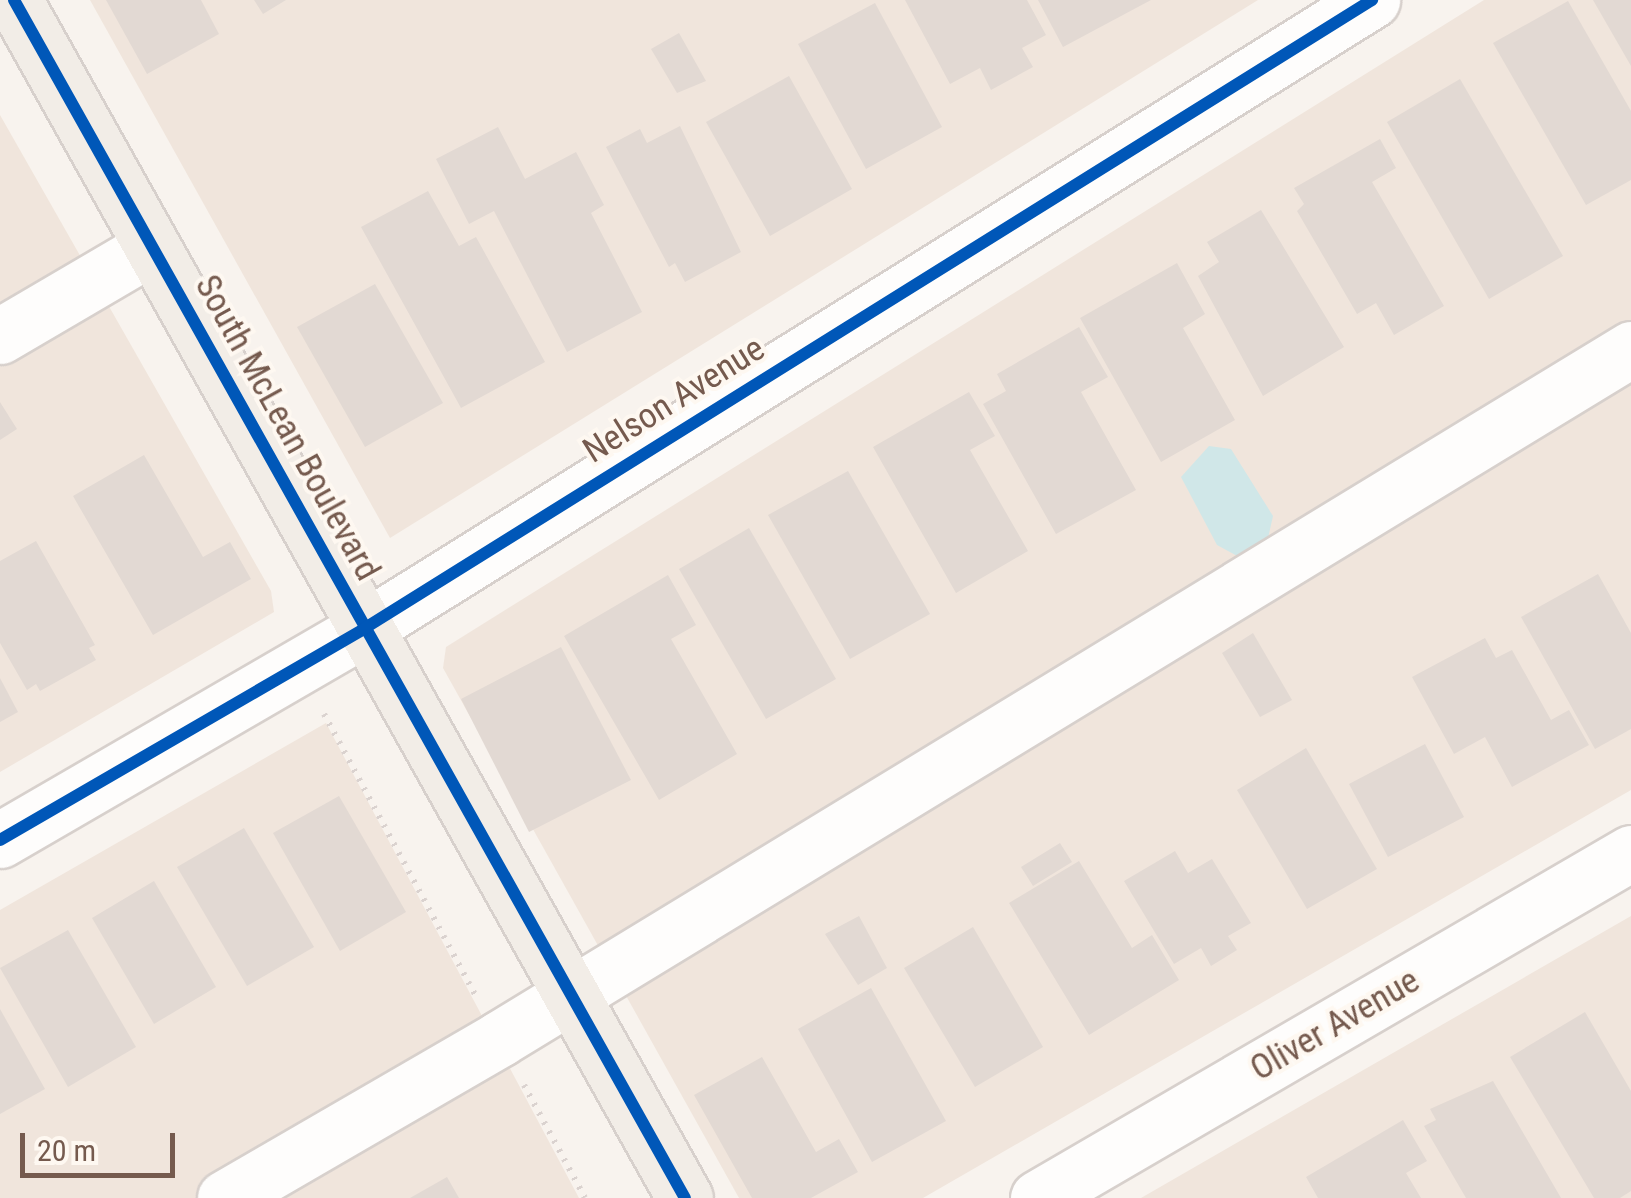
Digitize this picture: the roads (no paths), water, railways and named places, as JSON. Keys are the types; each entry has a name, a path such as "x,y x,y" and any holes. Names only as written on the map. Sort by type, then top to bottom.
{"main road":[{"name":"South McLean Boulevard","path":"14,0 567,993 686,1198"}],"street":[{"name":"Nelson Avenue","path":"0,840 364,628 1372,0"},
{"path":"0,336 152,248"},
{"path":"226,1198 499,1040 567,993 1631,348"},
{"name":"Oliver Avenue","path":"1038,1198 1631,853"}]}
